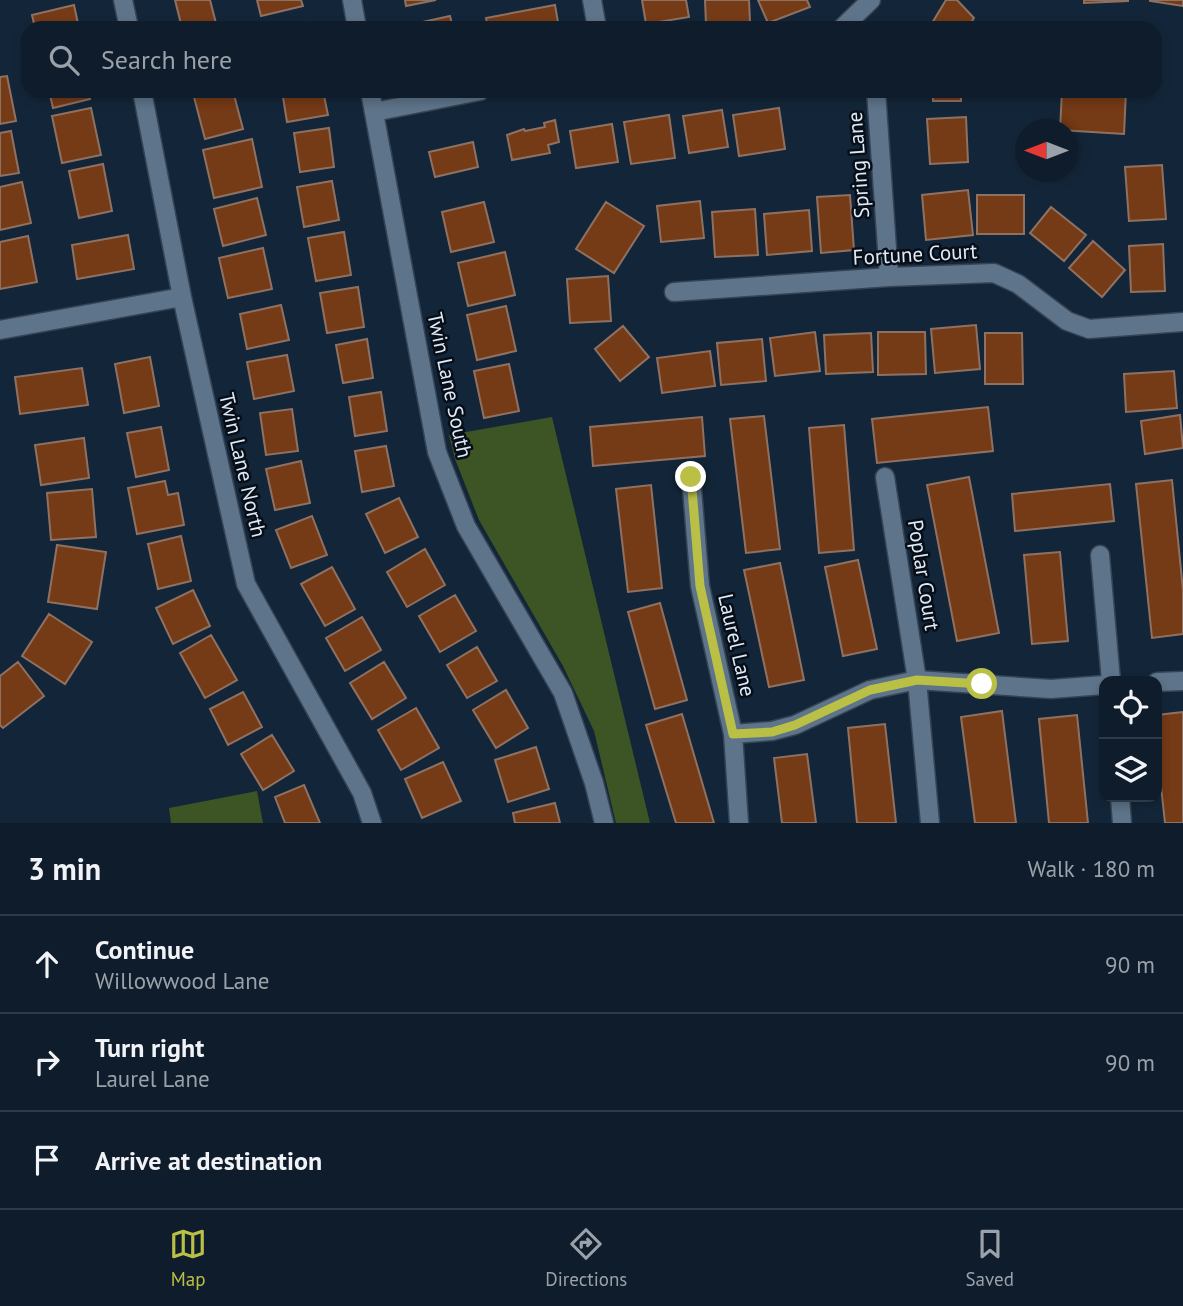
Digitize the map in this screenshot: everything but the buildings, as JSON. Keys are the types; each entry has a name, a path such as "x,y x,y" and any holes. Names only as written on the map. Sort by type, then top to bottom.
{"street":[{"path":"124,0 128,21"},
{"path":"352,0 356,21"},
{"path":"592,0 596,21"},
{"path":"851,21 871,0"},
{"name":"Twin Lane North","path":"143,98 182,297 246,584 362,793 372,823"},
{"name":"Twin Lane South","path":"371,98 437,452 466,526 564,693 594,783 604,823"},
{"path":"374,112 445,98"},
{"name":"Spring Lane","path":"876,98 889,277"},
{"name":"Fortune Court","path":"674,292 889,277 993,273 1018,284 1067,321 1088,329 1183,322"},
{"path":"0,330 182,297"},
{"name":"Laurel Lane","path":"691,477 700,586 733,734 739,823"},
{"name":"Poplar Court","path":"885,477 917,680 930,823"},
{"path":"1100,555 1111,676"},
{"path":"733,734 772,732 795,725 870,690 917,680 1051,689 1099,685"},
{"path":"1162,682 1183,681"},
{"path":"1120,802 1122,823"}],"green space":[{"path":"552,417 650,823 616,823 594,731 563,666 479,520 455,459 449,435"},
{"path":"257,791 263,823 171,823 169,808"}],"route":[{"path":"691,477 700,586 733,734 772,732 795,725 870,690 917,680 982,684"}]}
